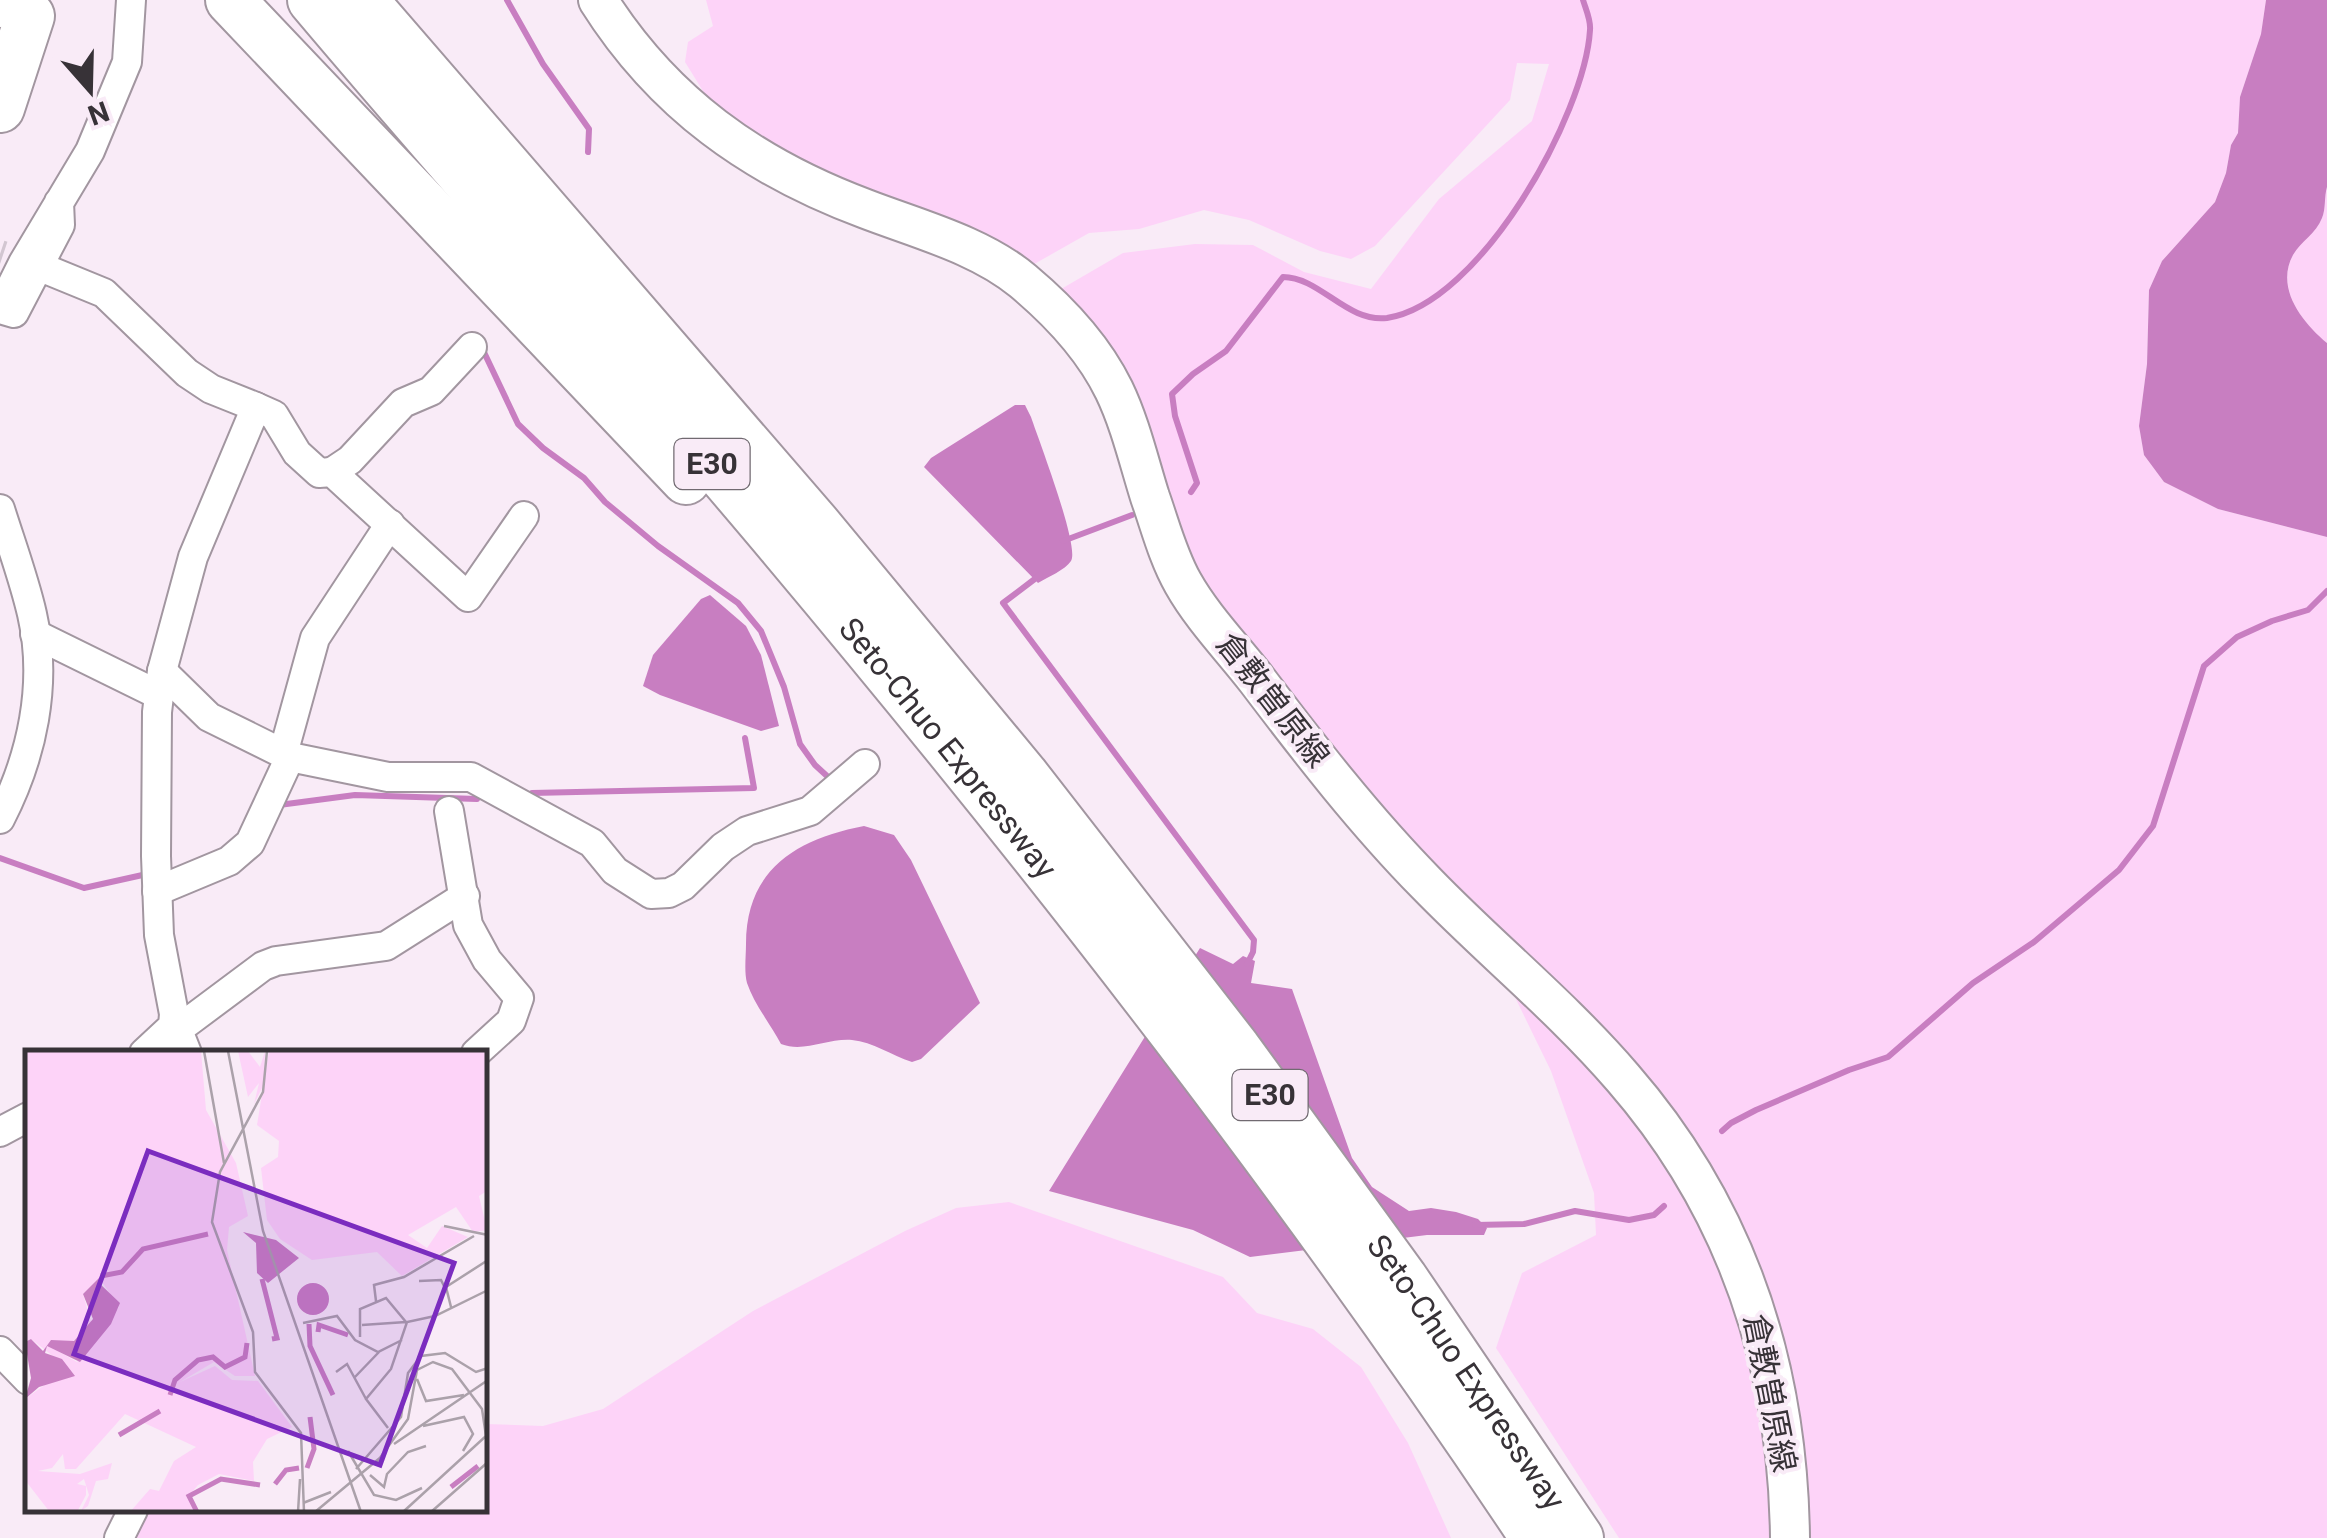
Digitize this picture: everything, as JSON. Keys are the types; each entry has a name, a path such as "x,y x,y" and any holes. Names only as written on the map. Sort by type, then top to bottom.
{"highway":[{"path":"230,0 992,800"},
{"name":"Seto-Chuo Expressway","path":"312,0 782,546 992,800 1116,927"},
{"name":"Seto-Chuo Expressway","path":"364,0 816,524 1024,776 1205,1071 1382,1280 1580,1538"},
{"path":"0,108 18,6"},
{"name":"Seto-Chuo Expressway","path":"1382,1280 1535,1538"}],"main road":[{"path":"0,80 18,6"}],"street":[{"path":"131,0 126,62 90,151 21,261 104,293 187,373 211,389 274,415 297,453 319,472 332,472 350,460 403,402 431,391 472,347"},
{"name":"倉敷曽原線","path":"598,0 664,86 711,127 774,170 960,244 1018,277 1092,351 1116,393 1182,582 1356,804 1426,883 1624,1078 1699,1183 1721,1221 1768,1347 1790,1502 1790,1538"},
{"path":"186,1050 174,1025 159,935 156,856 161,683 193,556 256,407"},
{"path":"332,472 468,597 524,516"},
{"path":"0,509 33,616 38,684 33,730 20,779 0,819"},
{"path":"157,889 229,861 251,840 286,756 315,638 390,524"},
{"path":"34,634 161,683 209,717 286,756 388,777 471,777 592,842 615,871 651,894 669,893 683,886 723,847 748,831 810,811 866,764"},
{"path":"449,811 468,925 519,998 512,1021 479,1050"},
{"path":"147,1050 174,1025 188,1022 263,966 386,946 466,896"},
{"path":"0,1132 25,1119"},
{"path":"0,1350 25,1377"},
{"path":"118,1538 131,1513"}],"shaded area":[{"path":"706,0 2266,0 2261,34 2240,97 2238,133 2215,202 2162,261 2149,290 2147,364 2139,426 2144,455 2164,482 2218,509 2327,537 2327,1538 1619,1538 1496,1348 1522,1273 1596,1235 1594,1193 1551,1071 1470,905 1332,750 1196,570 1130,384 1111,347 1085,316 1056,292 1123,253 1195,244 1253,245 1304,272 1371,289 1439,199 1532,121 1549,64 1517,63 1510,100 1375,246 1351,259 1320,251 1249,220 1204,210 1139,229 1089,233 1029,267 823,184 716,112 685,62 688,42 713,26"},
{"path":"2266,0 2327,0 2324,211 2316,229 2293,255 2287,280 2294,304 2327,343 2327,537 2218,509 2164,482 2144,455 2139,426 2147,364 2149,290 2162,261 2215,202 2238,133 2240,97 2261,34"},
{"path":"2327,187 2327,343 2294,304 2287,280 2293,255 2322,218"},
{"path":"1015,405 1025,405 1031,417 1070,536 1071,561 1038,583 924,467 931,458"},
{"path":"710,595 746,626 761,655 779,726 761,731 643,686 653,655 701,599"},
{"path":"864,826 894,835 911,860 980,1003 921,1059 912,1062 860,1041 798,1047 781,1044 746,979 748,918 766,877 797,849"},
{"path":"1200,948 1233,964 1243,956 1255,961 1251,983 1292,989 1352,1158 1372,1187 1409,1211 1431,1208 1478,1219 1487,1228 1484,1235 1427,1235 1250,1257 1193,1230 1049,1191"},
{"path":"1009,1202 1223,1277 1257,1313 1313,1329 1361,1367 1408,1443 1451,1538 130,1538 144,1513 488,1513 488,1424 543,1426 603,1409 753,1311 956,1208"}],"waterway":[{"path":"507,0 543,64 589,129 588,152"},
{"path":"1191,492 1197,483 1175,416 1172,394 1226,351 1283,277 1309,284 1359,314 1387,318 1422,305 1457,279 1491,243 1522,201 1569,109 1584,66 1590,30 1583,0"},
{"path":"482,348 518,424 658,546 738,603 761,631 784,687 800,744 827,776"},
{"path":"1063,541 1132,515"},
{"path":"1040,575 1003,603 1254,940 1247,964"},
{"path":"1722,1131 1756,1110 1888,1057 1973,983 2034,942 2119,870 2153,826 2204,666 2237,637 2308,610 2327,591"},
{"path":"532,793 754,788 745,738"},
{"path":"279,805 355,795 477,799"},
{"path":"0,858 84,888 147,874"},
{"path":"1475,1225 1524,1224 1575,1211 1629,1220 1654,1215 1664,1206"}]}
